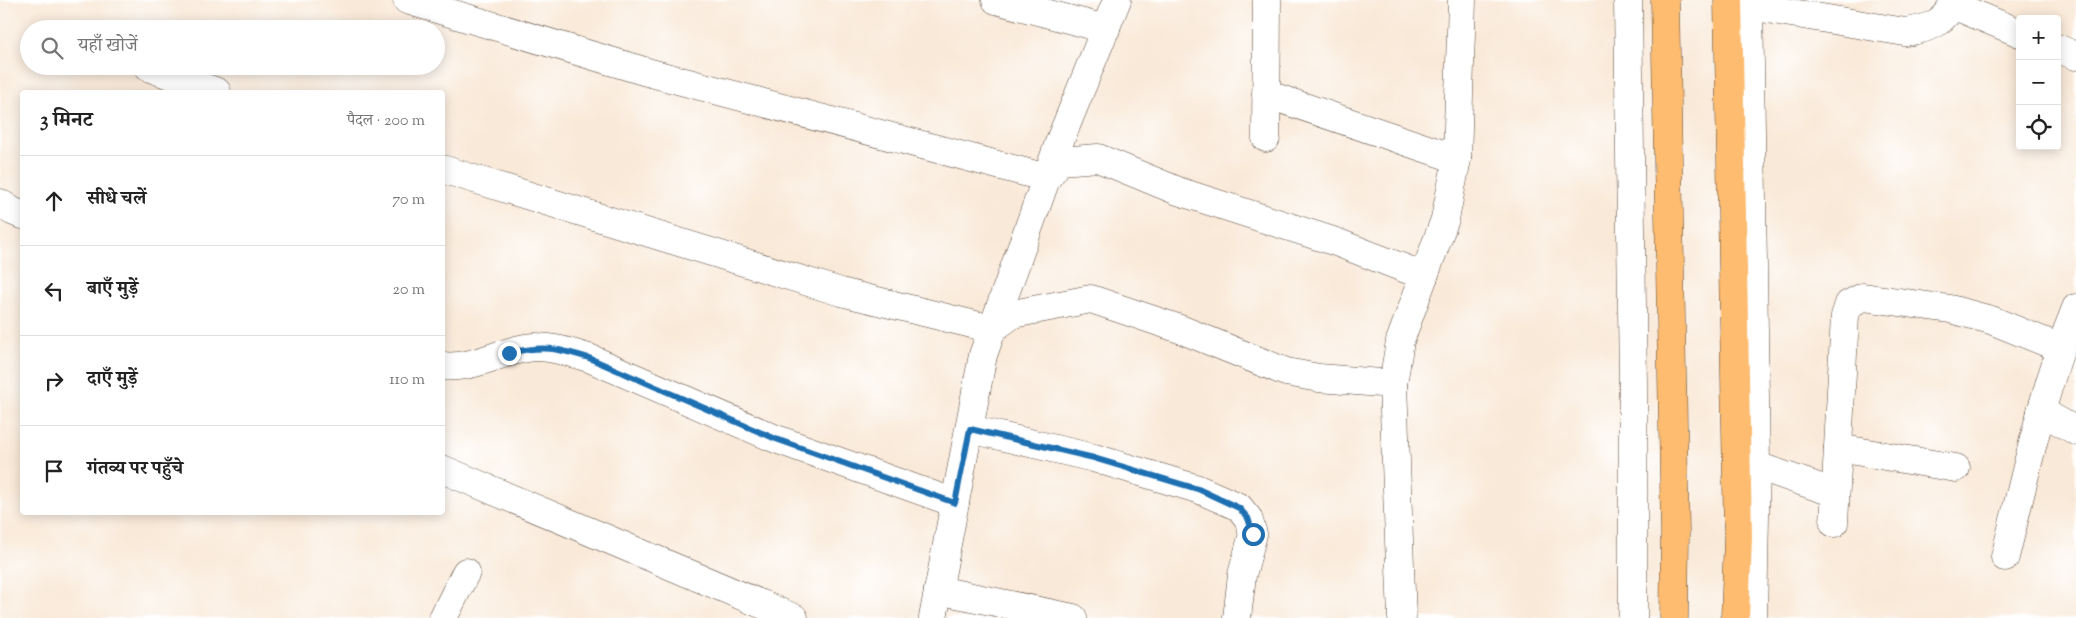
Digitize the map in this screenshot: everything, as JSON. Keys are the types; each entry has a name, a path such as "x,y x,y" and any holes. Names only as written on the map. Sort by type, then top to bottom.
{"highway":[{"path":"1665,0 1675,523 1674,618"},
{"path":"1735,618 1738,537 1746,462 1738,2"}],"street":[{"path":"406,0 647,72 1046,178"},
{"path":"996,0 1106,29"},
{"path":"933,618 983,354 1046,178 1117,0"},
{"path":"1266,138 1267,0"},
{"path":"1402,618 1393,384 1400,341 1445,219 1457,159 1462,0"},
{"path":"1628,0 1633,385 1632,618"},
{"path":"1738,2 1905,32 1927,29 1942,21 1954,2 2016,31"},
{"path":"2061,50 2076,56"},
{"path":"168,75 211,90"},
{"path":"1266,94 1457,159"},
{"path":"1046,178 1060,161 1098,158 1178,191 1336,242 1424,276"},
{"path":"445,170 841,292 992,329 1013,314 1091,299 1180,329 1286,372 1319,378 1393,384"},
{"path":"0,203 20,214"},
{"path":"1834,523 1846,316 1849,304 1863,296 1950,309 1991,320 2060,348"},
{"path":"2005,557 2041,411 2060,348 2076,308"},
{"path":"445,366 456,367 535,347 558,348 589,358 776,439 955,503"},
{"path":"2041,411 2076,431"},
{"path":"970,429 1094,458 1198,489 1239,508 1248,518 1253,534 1242,575 1237,618"},
{"path":"1838,448 1956,468"},
{"path":"1753,618 1746,462 1835,492"},
{"path":"445,470 794,618"},
{"path":"443,618 466,572"},
{"path":"938,590 1073,618"}],"route":[{"path":"509,353 535,347 558,348 589,358 776,439 955,503 970,429 1094,458 1198,489 1239,508 1248,518 1253,534"}]}
